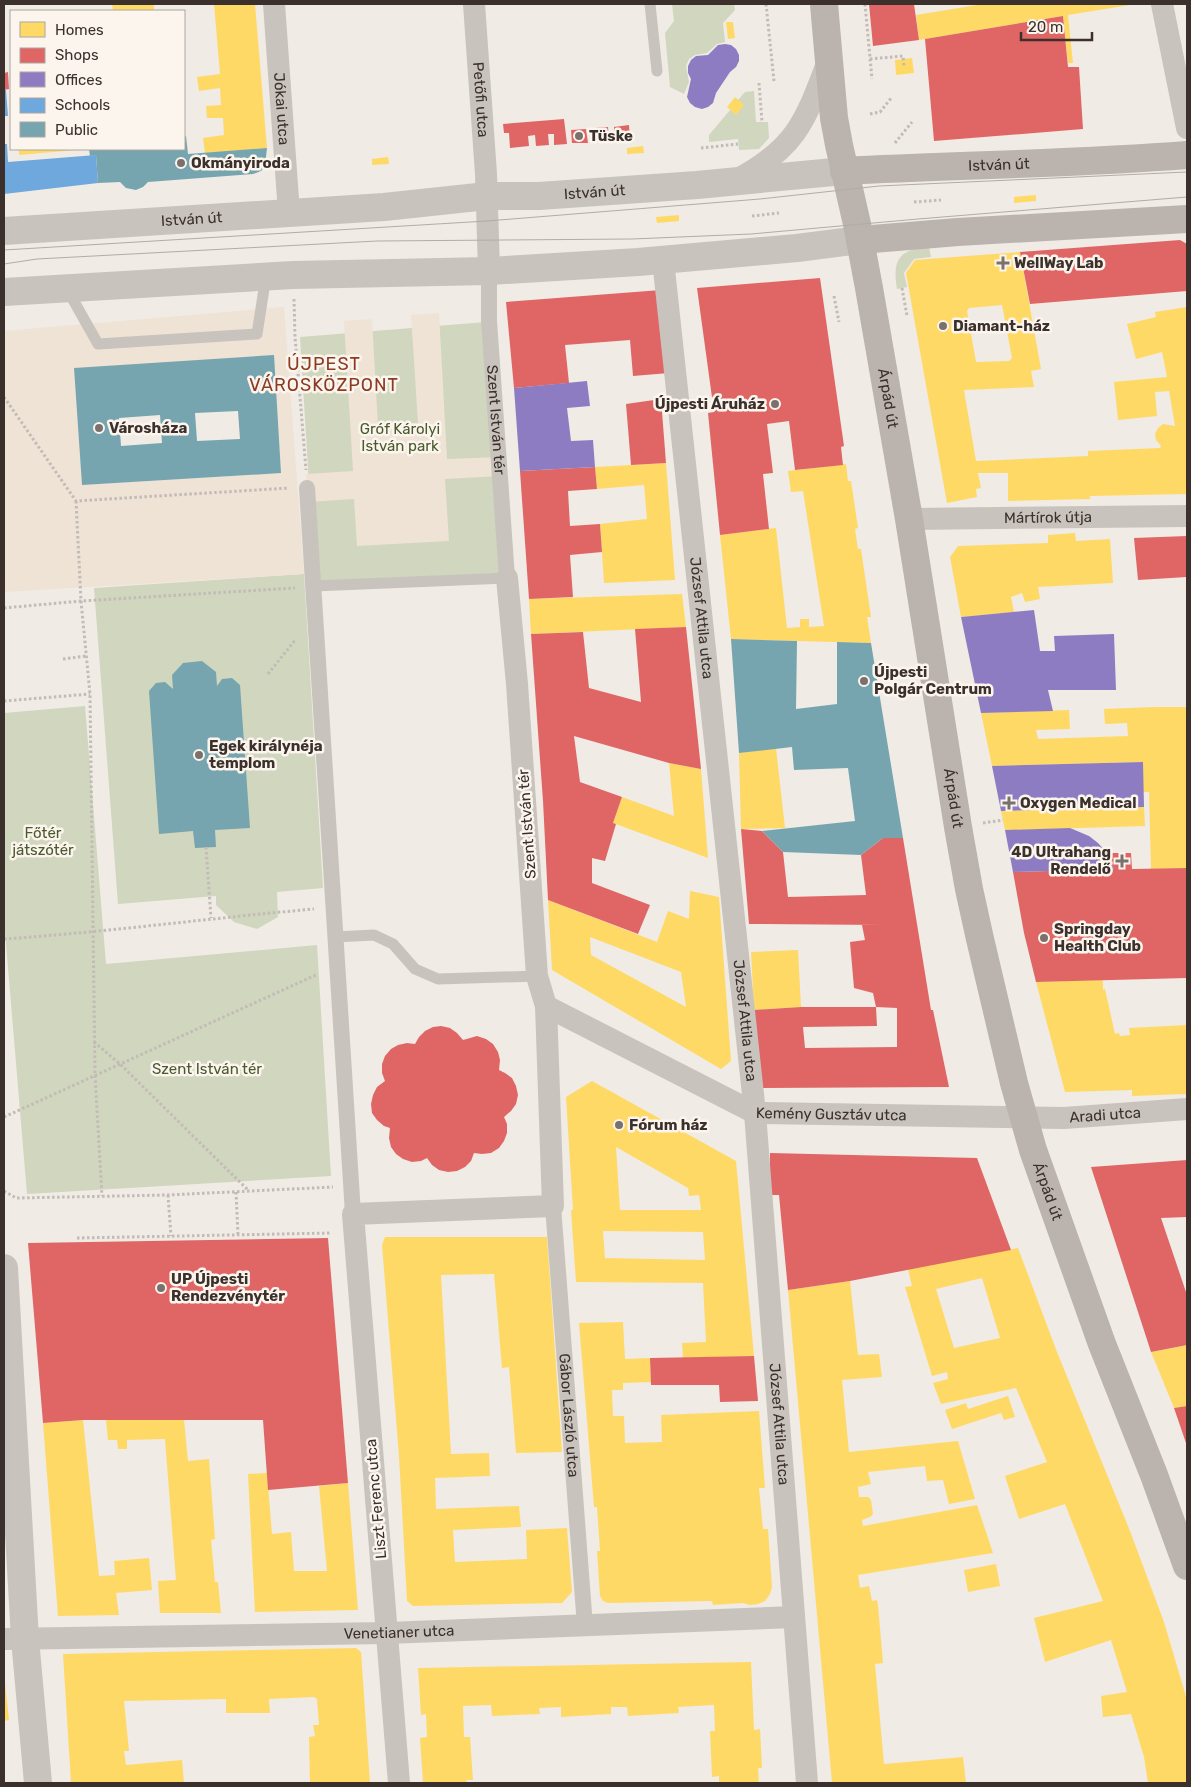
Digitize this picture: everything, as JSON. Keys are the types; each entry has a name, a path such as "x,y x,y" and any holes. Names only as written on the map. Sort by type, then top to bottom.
{"main road":[{"name":"Árpád út","path":"824,4 834,118 860,240 909,519 969,889 1023,1117 1033,1150 1102,1344 1154,1475 1187,1566"},
{"name":"István út","path":"844,171 1070,162 1187,155"},
{"path":"860,240 958,232 1187,219"}],"street":[{"name":"Jókai utca","path":"274,4 289,213"},
{"name":"Petőfi utca","path":"474,4 487,196 488,271"},
{"path":"1162,4 1187,128"},
{"path":"731,183 768,162 786,145 813,102 829,60"},
{"name":"István út","path":"4,231 384,208 487,196 523,196 731,183 844,171"},
{"path":"4,292 266,276 488,271 663,260 860,240"},
{"name":"József Attila utca","path":"663,260 755,1113 807,1783"},
{"name":"Szent István tér","path":"488,271 489,321 537,976 546,1006 553,1206"},
{"path":"307,488 354,1223 553,1206"},
{"name":"Mártírok útja","path":"909,519 1187,516"},
{"name":"Kemény Gusztáv utca","path":"546,1006 755,1113 1023,1117"},
{"name":"Aradi utca","path":"1023,1117 1064,1118 1187,1109"},
{"name":"Gábor László utca","path":"553,1206 585,1626"},
{"name":"Liszt Ferenc utca","path":"354,1223 400,1783"},
{"path":"4,1268 15,1639 38,1783"},
{"name":"Venetianer utca","path":"15,1639 387,1633 794,1617"}],"lane":[{"path":"650,4 657,71"},
{"path":"66,288 98,344 257,334 266,276"},
{"path":"314,586 507,578"},
{"path":"335,937 374,935 393,944 415,969 438,979 537,976"}],"path":[{"path":"766,4 774,81"},
{"path":"864,4 872,79"},
{"path":"870,59 903,56 904,66"},
{"path":"759,83 762,122"},
{"path":"870,114 880,112 892,97"},
{"path":"894,144 912,122"},
{"path":"701,148 738,144"},
{"path":"914,202 941,200"},
{"path":"752,216 779,213"},
{"path":"76,501 307,488 295,337 296,310 293,275"},
{"path":"902,288 907,316"},
{"path":"834,296 839,322"},
{"path":"4,397 76,501 81,601 90,694 94,1042 102,1196"},
{"path":"4,608 81,601 314,586"},
{"path":"268,674 315,615"},
{"path":"63,659 86,656"},
{"path":"4,701 90,694"},
{"path":"206,847 211,918"},
{"path":"4,939 93,933 211,918 333,907"},
{"path":"4,1117 337,966"},
{"path":"94,1042 120,1064 250,1191"},
{"path":"4,1191 16,1198 168,1195 351,1186"},
{"path":"236,1192 238,1234"},
{"path":"168,1195 171,1236"},
{"path":"77,1238 238,1234 354,1223"}],"green space":[{"path":"672,4 734,4 735,10 723,23 725,42 717,44 707,53 695,55 689,59 686,66 689,82 684,94 670,87 665,33 674,21"},
{"path":"754,91 756,122 768,122 769,138 759,149 739,150 738,139 709,142 709,135 730,110 736,114 738,100 745,92"},
{"path":"929,247 931,257 914,259 904,273 907,287 897,289 896,270 900,258 911,250"},
{"name":"Gróf Károlyi István park","path":"486,322 501,573 315,583 300,337"},
{"path":"304,574 323,888 277,892 278,917 257,929 234,922 216,905 216,896 118,904 94,588"},
{"name":"Szent István tér","path":"85,706 106,964 317,945 331,1176 27,1194 4,920 4,713"}],"shaded area":[{"path":"284,307 304,574 4,592 4,331","holes":["273,356 281,473 82,485 74,369"]},
{"path":"439,313 447,459 499,457 500,476 445,479 449,541 357,546 354,499 308,502 306,474 353,471 344,321 372,319 378,426 418,423 411,315"}],"building: Homes":[{"path":"112,4 154,4 154,10 113,10"},
{"path":"214,4 255,4 267,148 205,153 203,138 224,135 223,118 207,118 206,106 221,105 220,88 199,91 197,77 220,74"},
{"path":"983,4 1130,5 1068,15 1073,63 1068,63 1063,16 919,40 916,15"},
{"path":"726,22 733,22 735,38 728,39"},
{"path":"912,58 914,73 896,75 895,60"},
{"path":"735,97 744,105 736,115 727,107"},
{"path":"643,146 644,153 627,154 627,148"},
{"path":"19,150 76,150 19,155"},
{"path":"388,157 389,164 372,165 372,159"},
{"path":"1036,195 1036,201 1014,203 1014,197"},
{"path":"679,215 679,221 657,223 656,217"},
{"path":"1020,252 1041,369 1031,371 1034,387 964,390 976,461 1088,456 1088,451 1160,448 1161,446 1156,440 1155,434 1158,428 1163,424 1175,426 1169,391 1155,392 1157,416 1118,420 1114,382 1167,377 1162,352 1136,359 1127,324 1156,317 1155,312 1187,307 1187,494 1090,496 1090,499 1008,501 1008,473 978,473 981,488 976,489 977,497 947,503 906,273 915,260","holes":["1002,305 1012,358 1009,361 976,362 967,311 969,308"]},
{"path":"666,463 675,580 604,583 600,524 647,519 644,485 597,489 595,467"},
{"path":"846,464 848,481 851,481 858,528 855,529 858,549 861,549 871,617 867,617 871,643 731,639 720,535 776,528 787,628 800,627 800,619 809,619 809,627 824,626 803,491 791,492 788,471"},
{"path":"1075,533 1076,541 1110,539 1113,583 1038,587 1040,599 1025,602 1022,593 1011,597 1014,612 961,617 950,557 958,546 1048,543 1048,535"},
{"path":"682,594 686,627 531,634 529,599"},
{"path":"1187,707 1187,868 1151,869 1149,792 1143,792 1143,762 992,766 981,713 1069,710 1070,729 1036,730 1038,739 1128,736 1127,723 1105,724 1104,709"},
{"path":"776,748 785,828 741,829 739,753"},
{"path":"669,763 701,769 708,858 613,823 622,797 674,816"},
{"path":"1144,807 1145,826 1048,829 1005,830 1001,811"},
{"path":"690,891 719,897 731,1061 721,1069 552,970 548,900 657,942 668,911 689,919","holes":["590,937 681,972 686,1007 591,955"]},
{"path":"798,950 801,1007 754,1010 751,952"},
{"path":"1102,980 1115,1034 1119,1033 1120,1036 1130,1035 1129,1028 1187,1025 1187,1094 1132,1096 1132,1090 1065,1092 1036,982"},
{"path":"592,1081 736,1161 754,1356 683,1358 682,1343 706,1342 703,1283 576,1282 566,1097","holes":["616,1147 688,1188 689,1196 699,1195 701,1210 620,1210","603,1231 703,1232 705,1260 605,1258"]},
{"path":"385,1237 547,1237 562,1452 516,1453 509,1367 502,1368 494,1274 441,1275 451,1454 489,1453 490,1476 435,1478 436,1509 519,1506 521,1527 453,1530 455,1562 527,1559 526,1530 567,1528 572,1592 562,1603 413,1606 407,1601 399,1456 382,1245"},
{"path":"1018,1248 1164,1622 1187,1700 1187,1783 1148,1783 1144,1757 1131,1714 1103,1717 1101,1696 1127,1692 1111,1640 1045,1662 1034,1618 1103,1601 1065,1504 1019,1519 1005,1476 1047,1462 1016,1388 941,1404 933,1383 948,1379 947,1372 932,1376 905,1287 912,1286 908,1269","holes":["982,1278 1000,1338 954,1348 936,1289"]},
{"path":"850,1281 858,1355 879,1354 882,1377 842,1380 849,1452 958,1441 975,1499 949,1504 943,1480 927,1481 925,1466 868,1472 871,1484 858,1487 859,1497 868,1497 871,1500 873,1514 862,1520 863,1526 977,1505 993,1553 858,1575 860,1588 869,1586 872,1601 877,1600 878,1605 883,1663 875,1664 884,1764 963,1757 966,1783 832,1783 788,1290"},
{"path":"623,1322 625,1359 650,1358 651,1382 623,1383 623,1390 612,1390 613,1416 624,1416 625,1443 662,1442 661,1415 759,1411 765,1488 759,1488 763,1529 768,1529 772,1587 765,1601 750,1605 743,1603 713,1605 712,1601 608,1603 603,1601 600,1596 597,1551 600,1551 597,1507 594,1507 579,1323"},
{"path":"1187,1345 1187,1406 1174,1408 1151,1352"},
{"path":"1008,1396 1015,1417 1004,1420 1001,1413 952,1429 945,1410 966,1403 968,1409"},
{"path":"83,1420 99,1576 115,1575 114,1561 149,1558 152,1590 116,1593 119,1615 58,1616 43,1423"},
{"path":"106,1420 184,1420 188,1461 209,1459 215,1539 211,1540 215,1582 218,1582 221,1613 160,1613 158,1581 176,1580 165,1439 127,1440 127,1449 118,1449 117,1440 108,1440"},
{"path":"267,1473 272,1534 291,1532 294,1571 327,1571 319,1486 348,1483 358,1610 255,1612 248,1474"},
{"path":"996,1564 1000,1586 968,1592 964,1570"},
{"path":"356,1648 361,1652 370,1783 310,1783 309,1737 315,1736 313,1725 319,1725 317,1699 314,1697 269,1699 270,1713 226,1713 226,1699 124,1701 129,1751 124,1751 126,1765 182,1760 184,1783 71,1783 63,1654"},
{"path":"751,1662 754,1730 760,1729 762,1768 758,1768 759,1783 719,1783 719,1776 712,1777 710,1731 715,1731 714,1705 678,1707 679,1713 628,1716 627,1707 611,1707 611,1714 561,1717 561,1707 539,1708 540,1714 492,1716 491,1705 463,1706 464,1737 470,1737 473,1780 466,1780 467,1783 423,1783 420,1738 427,1737 426,1714 421,1715 418,1668"},
{"path":"4,1683 9,1720 4,1721"}],"building: Shops":[{"path":"869,4 914,4 919,40 873,46"},
{"path":"1063,16 1068,67 1079,67 1083,129 934,141 925,39"},
{"path":"8,72 9,89 4,90 4,73"},
{"path":"564,119 567,144 554,145 554,134 548,134 549,145 536,146 535,135 528,136 529,146 510,148 509,133 504,133 503,124"},
{"path":"629,125 630,140 614,141 614,127"},
{"path":"608,127 609,141 594,142 593,128"},
{"name":"Tüske","path":"586,129 588,143 572,143 571,130"},
{"path":"1180,240 1187,244 1187,291 1030,304 1020,252"},
{"name":"Újpesti Áruház","path":"820,278 844,446 841,447 843,465 795,470 789,421 767,424 773,473 763,474 769,529 720,535 708,413 714,412 697,288"},
{"path":"661,290 669,373 633,376 630,340 565,345 569,383 514,388 506,302"},
{"path":"661,399 666,463 631,465 626,404"},
{"path":"595,467 597,489 568,491 570,526 600,524 602,552 570,555 573,597 529,599 520,471"},
{"path":"1187,536 1187,577 1138,580 1134,538"},
{"path":"686,627 701,769 669,763 574,736 580,782 622,797 613,823 616,824 605,861 592,858 592,883 650,905 638,934 548,900 531,634 583,632 589,688 641,702 635,629"},
{"path":"741,829 762,831 783,852 788,897 866,895 861,855 883,838 903,838 931,1010 933,1010 949,1087 760,1088 754,1010 801,1007 876,1007 873,993 854,988 850,942 865,940 862,925 882,925 749,924","holes":["876,1007 897,1008 897,1047 805,1048 803,1027 877,1026"]},
{"path":"1107,853 1131,853 1132,869 1187,868 1187,978 1036,982 1024,933 1013,872 1114,869"},
{"path":"441,1026 450,1028 463,1040 477,1036 493,1044 500,1060 499,1070 512,1078 518,1095 516,1104 504,1117 507,1124 507,1133 499,1148 491,1153 474,1153 471,1161 465,1167 457,1171 448,1172 439,1170 427,1158 412,1162 396,1154 391,1147 389,1138 390,1128 377,1120 372,1113 371,1104 377,1087 385,1081 382,1073 382,1064 385,1056 391,1049 407,1043 415,1044 425,1031"},
{"path":"770,1153 977,1158 1011,1250 850,1281 788,1290 779,1195 770,1195"},
{"path":"1187,1160 1187,1217 1161,1218 1187,1295 1187,1345 1151,1352 1091,1167"},
{"path":"328,1238 348,1483 268,1490 263,1420 83,1420 43,1423 28,1243"},
{"path":"754,1356 758,1401 720,1402 719,1385 651,1385 650,1358"},
{"path":"1187,1406 1187,1446 1174,1408"}],"building: Offices":[{"path":"718,45 731,45 736,49 739,61 716,93 713,103 702,109 695,107 687,97 691,79 688,73 688,66 696,56 708,55"},
{"path":"587,381 590,406 567,408 571,441 593,440 595,467 520,471 514,388"},
{"path":"1034,610 1040,651 1055,651 1054,636 1114,634 1116,690 1048,690 1053,711 981,713 961,617"},
{"path":"1143,762 1144,807 1001,811 992,766"},
{"path":"1070,828 1089,836 1098,843 1107,853 1114,869 1013,872 1005,830"}],"building: Schools":[{"path":"4,90 6,90 8,116 4,116"},
{"path":"4,144 7,144 8,162 96,155 98,183 4,194"}],"building: Public":[{"name":"Okmányiroda","path":"185,136 188,154 267,148 265,166 261,171 253,174 148,182 136,190 126,188 120,182 98,183 96,155 90,156 89,150 185,150"},
{"name":"Városháza","path":"274,355 281,473 82,485 74,368","holes":["238,411 240,439 197,441 195,413","160,415 162,443 121,446 119,418"]},
{"path":"731,639 797,641 796,709 837,704 837,642 871,643 903,838 883,838 861,855 783,852 762,831 855,821 848,768 794,770 792,747 739,753"},
{"name":"Egek királynéja templom","path":"202,661 216,672 217,686 222,679 232,678 240,685 250,828 215,830 216,847 195,848 193,831 159,834 149,691 156,683 165,682 173,689 172,675 183,663"}],"tram line":[{"path":"4,250 487,221 760,199 879,186 1187,172"},
{"path":"4,264 37,259 377,241 632,239 751,234 1187,197"}],"place":[{"name":"Tüske","path":"579,136"},
{"name":"Okmányiroda","path":"181,163"},
{"name":"WellWay Lab","path":"1003,263"},
{"name":"Diamant-ház","path":"943,326"},
{"name":"Újpesti Áruház","path":"775,404"},
{"name":"Városháza","path":"99,428"},
{"name":"Újpesti Polgár Centrum","path":"864,681"},
{"name":"Egek királynéja templom","path":"199,755"},
{"name":"Oxygen Medical","path":"1009,803"},
{"name":"4D Ultrahang Rendelő","path":"1122,861"},
{"name":"Springday Health Club","path":"1044,938"},
{"name":"Fórum ház","path":"619,1125"},
{"name":"UP Újpesti Rendezvénytér","path":"161,1288"}],"district":[{"name":"ÚJPEST VÁROSKÖZPONT","path":"324,374"}],"park label":[{"name":"Főtér játszótér","path":"43,842"}]}
